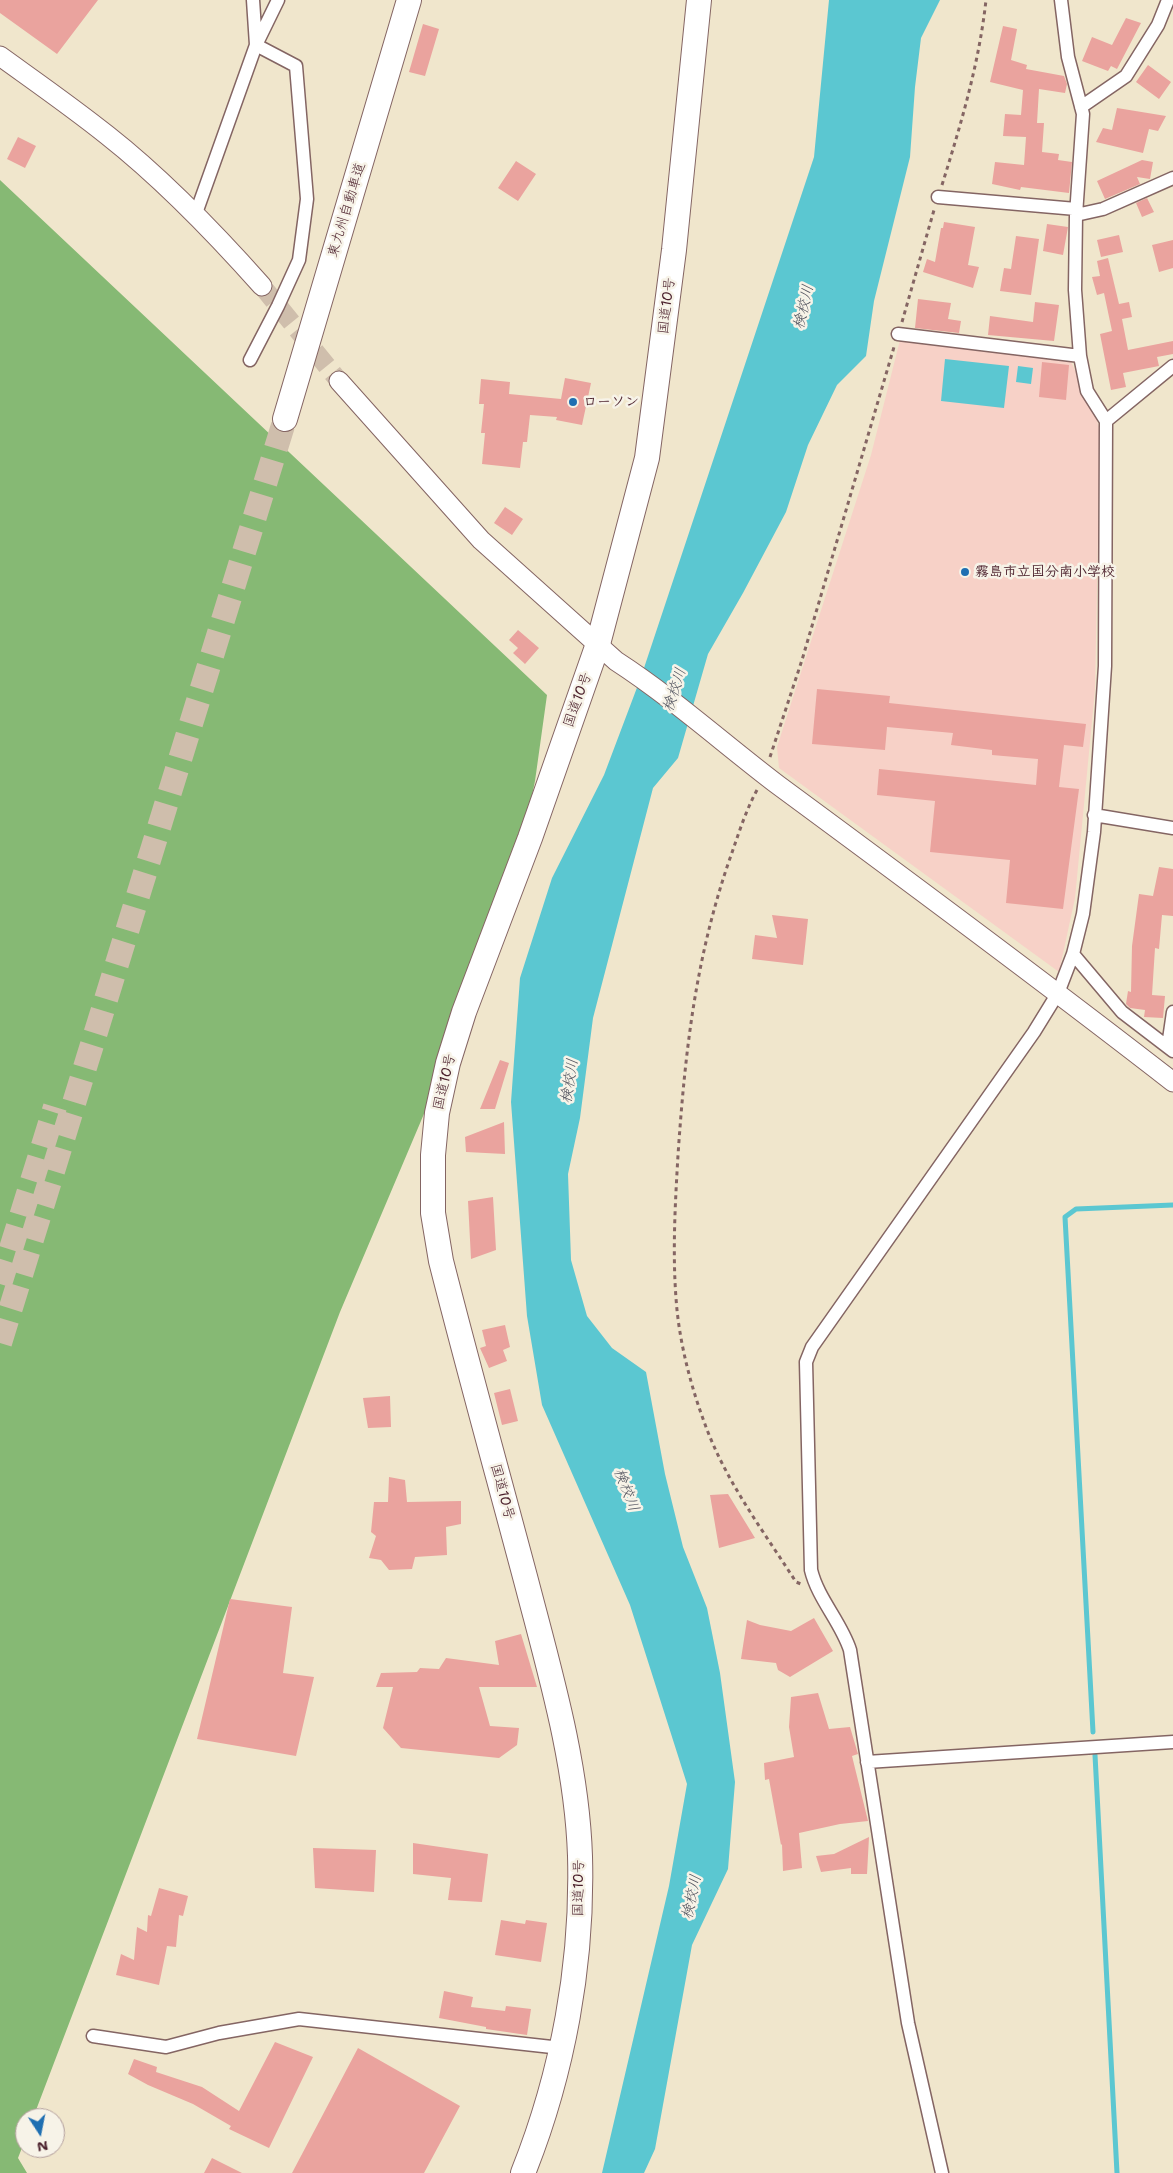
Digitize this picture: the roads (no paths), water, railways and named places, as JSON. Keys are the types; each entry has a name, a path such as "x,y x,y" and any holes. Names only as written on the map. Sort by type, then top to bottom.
{"highway":[{"name":"東九州自動車道","path":"394,0 278,418 409,0"},
{"name":"国道10号","path":"523,2173 541,2129 561,2048 575,1974 580,1899 577,1819 571,1770 558,1702 441,1261 433,1213 433,1155 437,1113 448,1063 464,1012 530,838 598,644 647,458 674,250 699,0"}],"main road":[{"path":"0,56 107,135 161,181 229,249 262,286"},
{"path":"340,380 482,540 616,661 641,677 765,775 1058,993 1173,1082"}],"street":[{"path":"253,0 256,45"},
{"path":"195,216 256,45 278,0"},
{"path":"942,2173 908,2023 850,1650 845,1636 818,1588 811,1570 806,1362 812,1347 1034,1032 1058,993 1073,954 1083,914 1094,832 1105,666 1106,421 1087,391 1080,356 1076,290 1076,212 1083,139 1083,114 1068,57 1061,0"},
{"path":"1081,107 1126,76 1158,25 1168,0"},
{"path":"250,360 300,260 307,199 296,66 256,45"},
{"path":"938,197 1076,212 1103,209 1173,178"},
{"path":"898,334 1080,356"},
{"path":"1106,421 1173,366"},
{"path":"1094,815 1173,828"},
{"path":"1073,954 1122,1012 1171,1048"},
{"path":"1171,1048 1173,1012"},
{"path":"867,1762 1173,1742"},
{"path":"93,2036 166,2048 219,2033 299,2019 561,2048"}],"water":[{"name":"検校川","path":"829,0 940,0 921,38 910,157 874,301 866,356 837,385 808,445 786,512 708,654 678,758 653,788 593,1018 580,1118 568,1174 571,1260 587,1316 612,1348 646,1372 665,1474 683,1547 707,1608 720,1673 735,1782 728,1869 692,1945 655,2149 644,2173 602,2173 669,1886 687,1784 630,1605 542,1405 527,1316 511,1102 520,978 552,878 604,775 641,677 814,157"},
{"path":"945,359 1009,366 1004,408 941,401"},
{"path":"1018,366 1033,368 1031,384 1016,382"}],"waterway":[{"path":"1093,1732 1065,1217 1076,1209 1173,1205"},
{"path":"1095,1755 1117,2173"}],"tunnel":[{"path":"262,286 339,381"},
{"path":"0,1343 285,419"},
{"path":"0,1284 55,1107"}],"place":[{"name":"ローソン","path":"573,402"},
{"name":"霧島市立国分南小学校","path":"965,572"}]}
